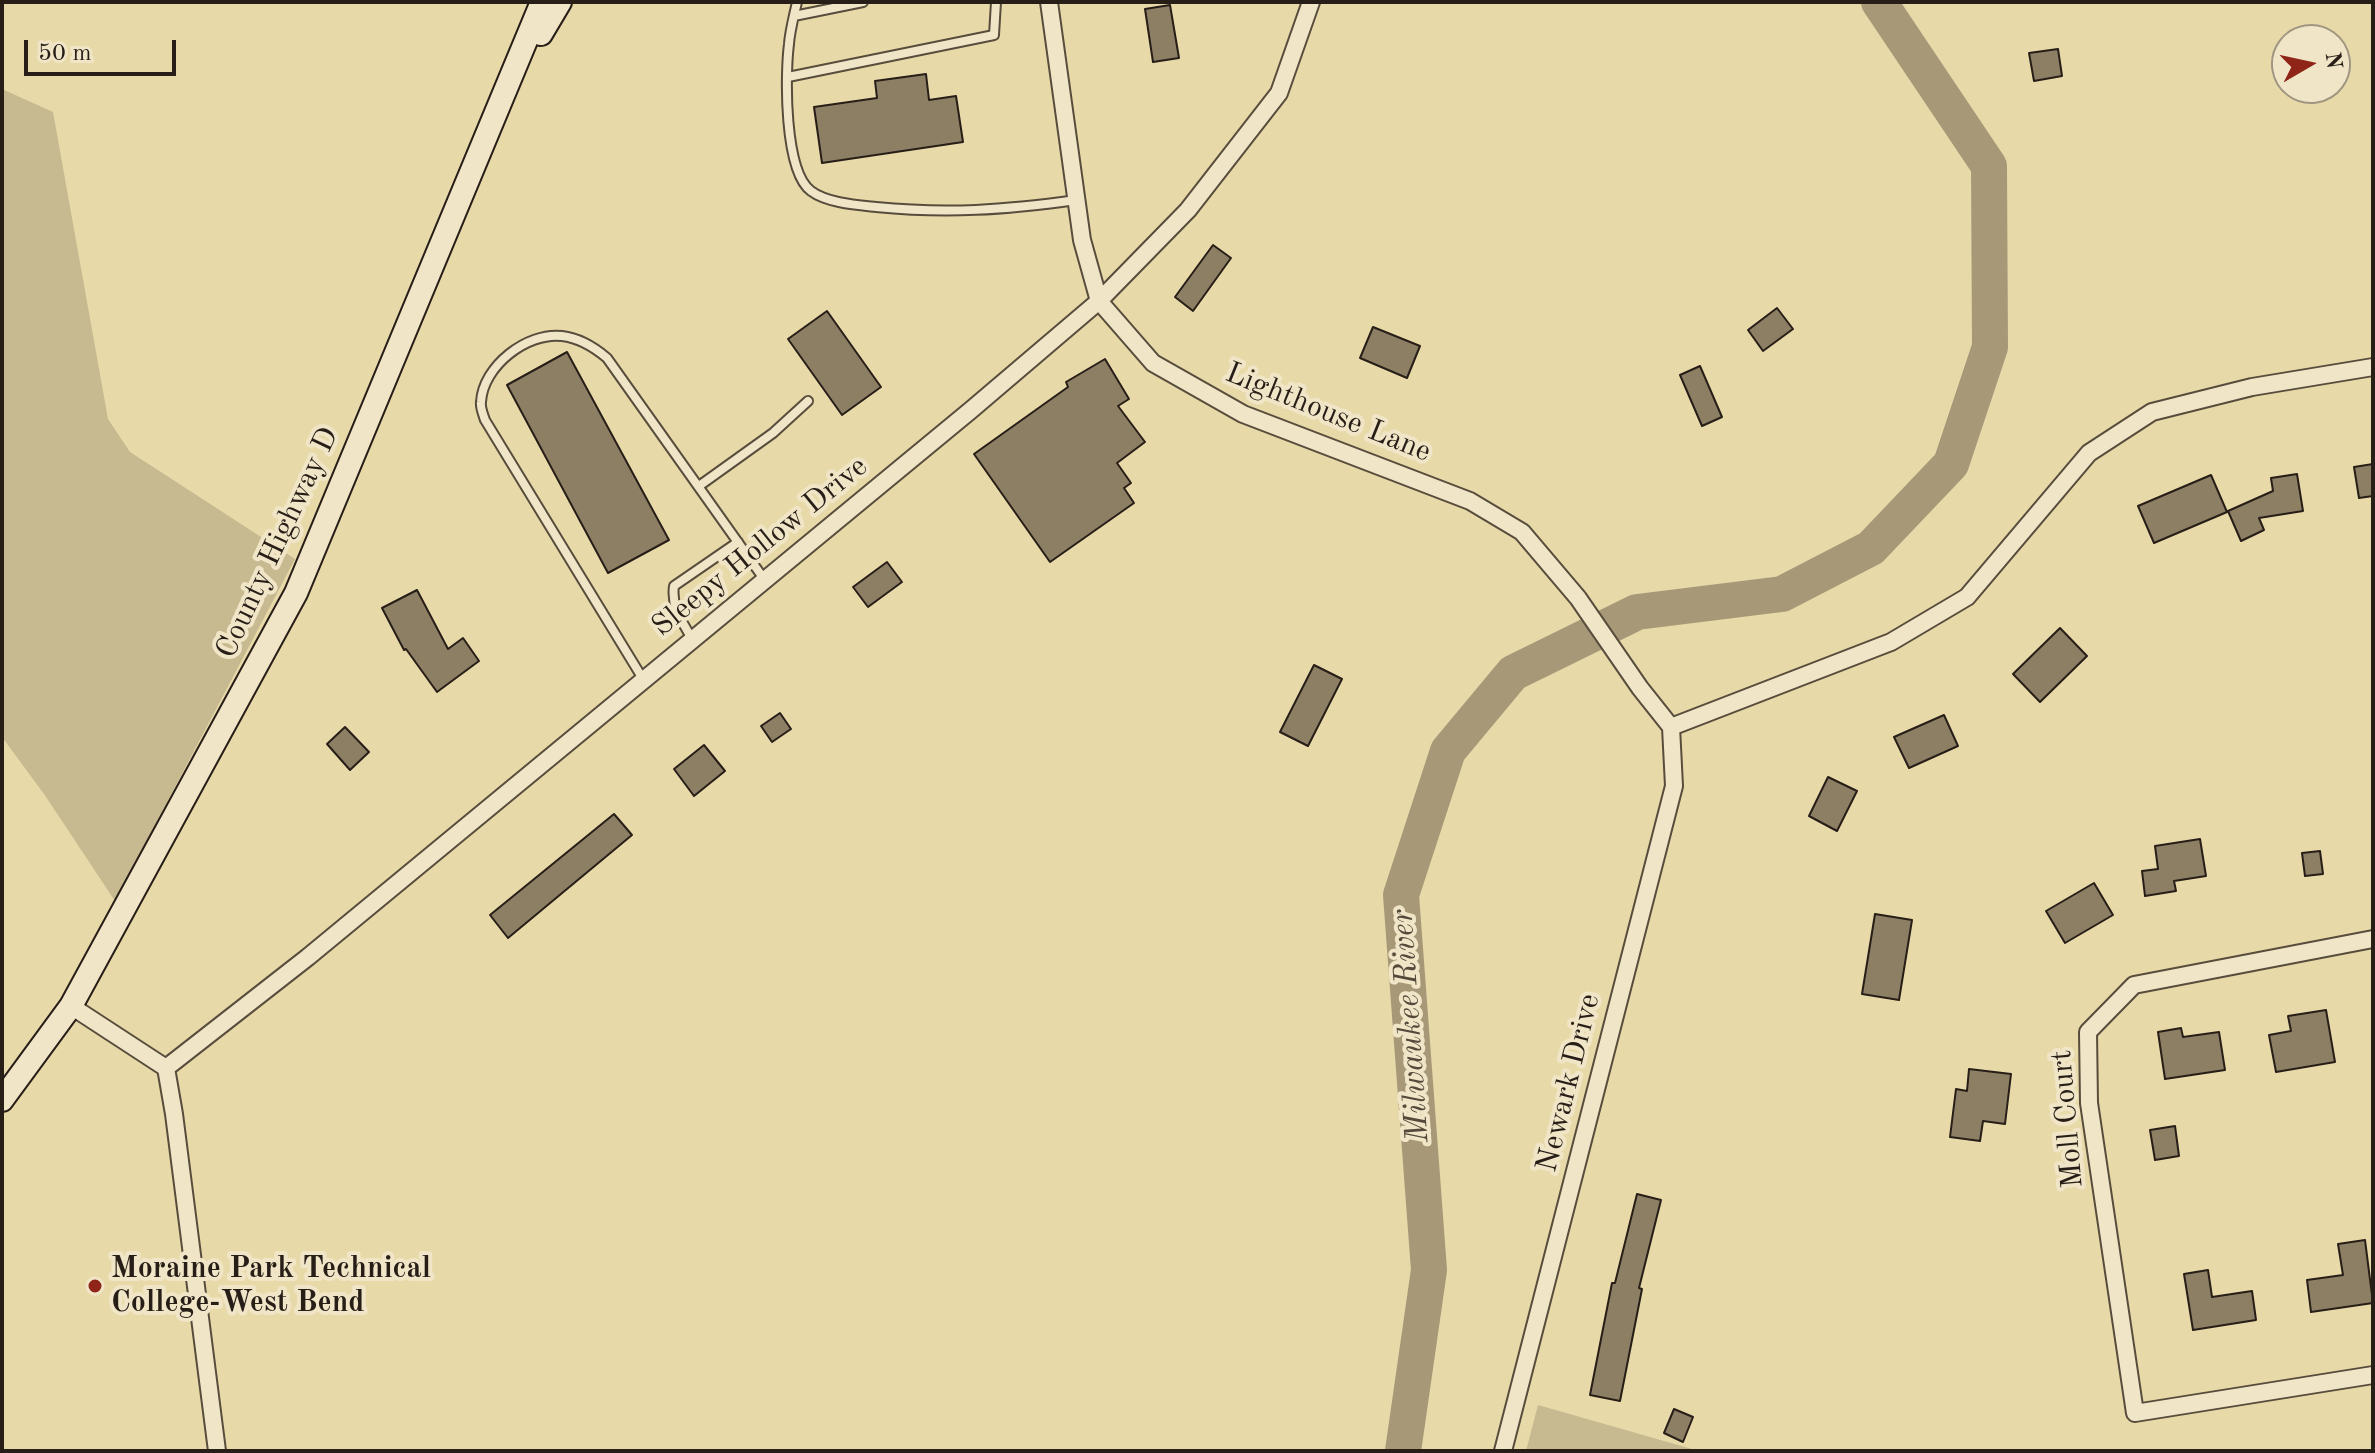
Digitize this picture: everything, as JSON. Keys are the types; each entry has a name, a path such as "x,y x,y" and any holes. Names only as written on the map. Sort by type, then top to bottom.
{"main road":[{"name":"County Highway D","path":"2,1100 71,1006 296,593 508,90 542,2"},
{"name":"County Highway D","path":"508,90 560,2"}],"street":[{"name":"Lighthouse Lane","path":"1049,2 1082,240 1099,301 1153,363 1209,396 1243,414 1470,501 1522,532 1578,598 1671,727"},
{"name":"Sleepy Hollow Drive","path":"166,1068 308,957 1099,301 1188,210 1279,93 1311,2"},
{"path":"1671,727 1891,642 1967,597 2089,453 2152,412 2252,387 2373,367"},
{"name":"Newark Drive","path":"1503,1451 1674,786 1671,727"},
{"name":"Moll Court","path":"2373,939 2134,985 2088,1032 2089,1103 2135,1413 2373,1375"},
{"path":"71,1006 166,1068 217,1451"}],"lane":[{"path":"797,2 788,45 789,118 796,168 810,191 846,204 931,212 1002,210 1077,200"},
{"path":"794,16 863,2"},
{"path":"788,77 994,35 996,2"},
{"path":"643,679 485,420 480,404 486,381 510,351 536,339 561,335 590,344 607,358 764,579"},
{"path":"699,486 773,433 808,401"},
{"path":"692,639 675,608 672,597 674,586 738,542"}],"shaded area":[{"path":"2,89 53,112 108,419 130,452 295,559 115,901 2,737"},
{"path":"1538,1405 1699,1451 1526,1451"}],"building":[{"path":"1170,5 1179,58 1153,62 1145,9"},
{"path":"2058,49 2062,76 2034,81 2029,53"},
{"path":"926,74 929,100 956,96 963,142 822,163 814,107 877,98 875,81"},
{"path":"1213,245 1231,258 1193,311 1175,297"},
{"path":"1777,308 1793,329 1763,351 1748,330"},
{"path":"827,311 881,387 842,415 788,339"},
{"path":"1373,327 1420,346 1407,378 1360,358"},
{"path":"567,352 669,540 608,573 507,385"},
{"path":"1105,359 1129,399 1118,406 1145,442 1117,463 1131,483 1124,488 1134,503 1050,562 974,454 1068,387 1066,382"},
{"path":"1700,366 1722,417 1702,426 1680,375"},
{"path":"2373,464 2373,496 2359,498 2354,467"},
{"path":"2297,474 2303,511 2259,518 2264,530 2241,541 2228,511 2273,491 2271,478"},
{"path":"2211,475 2227,512 2154,543 2138,506"},
{"path":"887,562 902,582 868,607 853,587"},
{"path":"417,590 448,649 463,638 479,661 437,692 404,650 382,608"},
{"path":"2060,628 2087,656 2040,702 2013,674"},
{"path":"1314,665 1342,679 1308,746 1280,732"},
{"path":"780,713 791,729 772,742 761,726"},
{"path":"1944,715 1958,746 1909,768 1894,737"},
{"path":"345,727 369,752 350,770 327,744"},
{"path":"704,745 725,771 694,796 674,769"},
{"path":"1828,777 1857,791 1837,831 1809,816"},
{"path":"614,814 632,835 508,938 490,915"},
{"path":"2200,839 2206,876 2174,881 2176,891 2145,896 2142,871 2158,869 2155,846"},
{"path":"2320,851 2323,874 2305,876 2302,853"},
{"path":"2094,883 2113,915 2065,943 2046,911"},
{"path":"1875,914 1912,920 1899,1000 1862,994"},
{"path":"2326,1010 2335,1062 2276,1072 2269,1035 2291,1031 2288,1016"},
{"path":"2181,1028 2183,1037 2219,1032 2225,1070 2165,1079 2158,1032"},
{"path":"1969,1069 2011,1074 2005,1124 1983,1121 1980,1141 1950,1137 1956,1089 1967,1091"},
{"path":"2175,1126 2179,1156 2155,1160 2150,1130"},
{"path":"1637,1194 1661,1200 1639,1288 1642,1289 1620,1401 1590,1395 1612,1283 1615,1283"},
{"path":"2365,1240 2373,1303 2311,1312 2307,1280 2343,1275 2338,1244"},
{"path":"2208,1270 2212,1297 2252,1291 2256,1320 2193,1330 2184,1274"},
{"path":"1674,1409 1693,1417 1683,1442 1664,1433"}],"waterway":[{"name":"Milwaukee River","path":"1403,1451 1429,1270 1401,895 1448,751 1513,673 1637,612 1782,594 1871,548 1951,464 1990,347 1989,166 1879,2"}],"place":[{"name":"Moraine Park Technical College-West Bend","path":"95,1286"}]}
